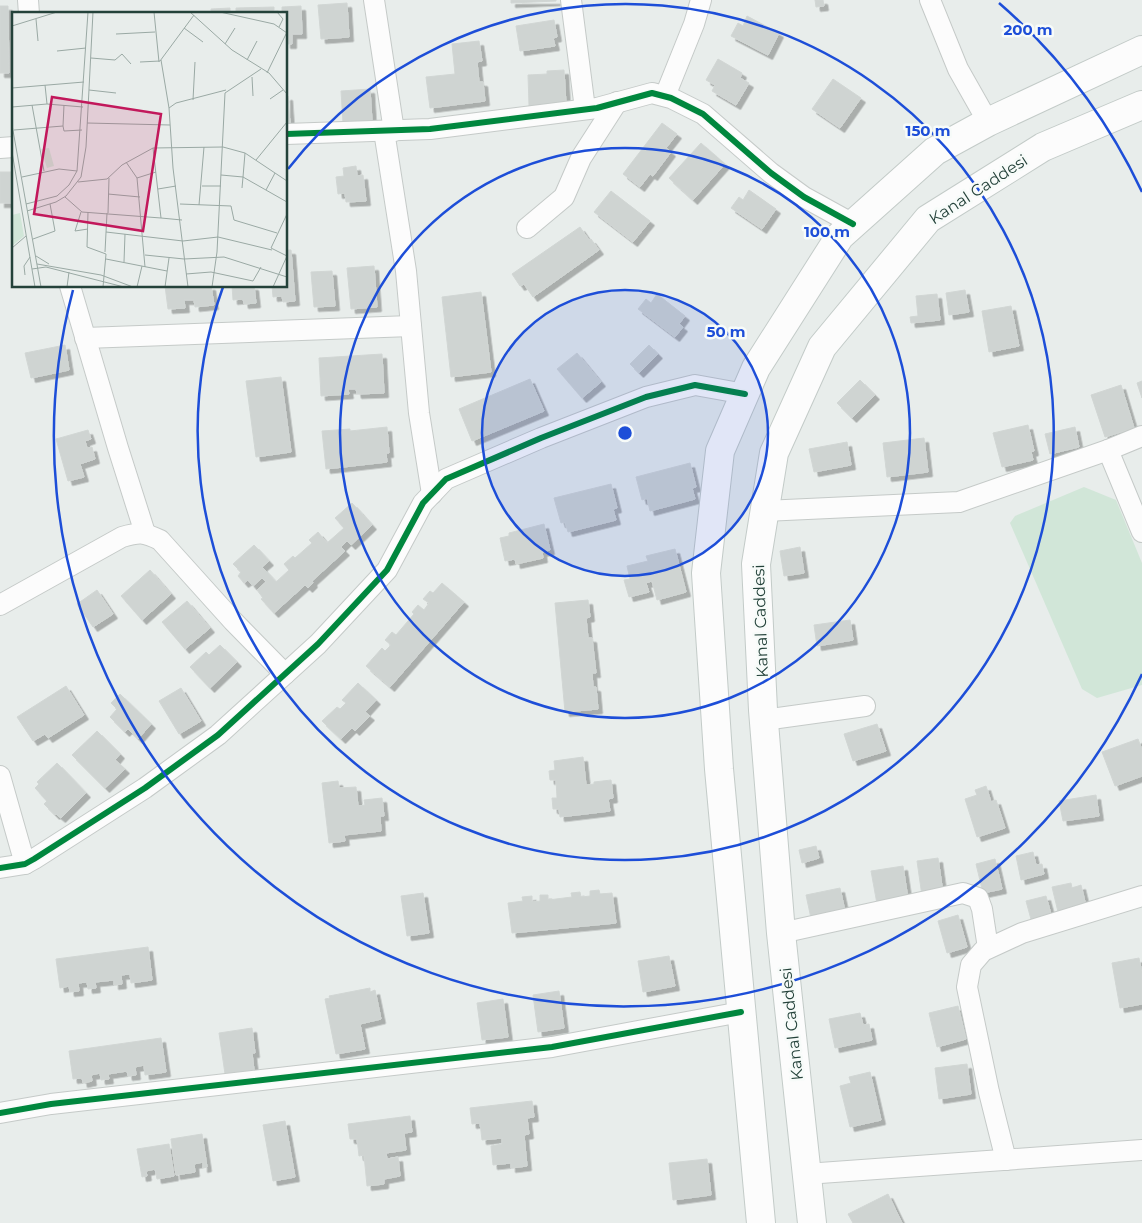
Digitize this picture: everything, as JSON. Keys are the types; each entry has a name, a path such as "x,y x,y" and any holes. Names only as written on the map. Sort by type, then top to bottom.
{"main road":[{"path":"761,1223 718,769 706,573 720,451 756,368 840,236 935,151 988,122 1142,50"},
{"name":"Kanal Caddesi","path":"812,1223 781,933 764,720 756,564 774,453 822,348 928,220 1043,148 1142,105"}],"street":[{"path":"374,0 406,272 419,412 432,494"},
{"path":"571,0 585,110"},
{"path":"665,96 694,24 701,0"},
{"path":"930,0 958,69 988,122"},
{"path":"288,134 430,130 585,110 652,93 671,98 703,114 771,173 804,198 853,224"},
{"path":"527,228 564,197 581,158 617,102"},
{"path":"71,288 145,533"},
{"path":"85,338 411,326"},
{"path":"0,868 25,864 145,788 218,735 318,644 386,570 422,503 446,480 541,438 646,397 695,386 745,394"},
{"path":"764,511 959,502 1108,450 1142,436"},
{"path":"1108,450 1142,532"},
{"path":"0,605 122,537 145,533 160,540 233,621 285,674"},
{"path":"764,720 865,706"},
{"path":"0,776 25,864"},
{"path":"781,933 963,893 978,898 982,908 988,948"},
{"path":"1006,1160 989,1092 967,987 970,965 983,951 1022,933 1142,896"},
{"path":"0,1113 51,1104 552,1047 741,1012"},
{"path":"806,1174 1142,1150"}],"green space":[{"path":"1084,487 1116,500 1142,563 1142,685 1097,698 1082,689 1010,523 1015,516"}],"building":[{"path":"511,0 556,0 556,1 511,3"},
{"path":"815,0 823,0 824,6 816,7"},
{"path":"347,3 349,37 321,39 318,5"},
{"path":"0,6 8,6 9,73 0,73"},
{"path":"301,6 302,34 292,34 292,44 288,44 288,12 282,12 282,7"},
{"path":"274,7 274,12 236,12 236,8"},
{"path":"230,8 230,12 211,12 211,9"},
{"path":"747,16 779,33 768,55 731,36 738,23 743,26"},
{"path":"554,20 557,37 553,38 555,46 520,51 516,26"},
{"path":"479,41 482,61 477,62 479,82 483,82 485,101 430,108 426,77 455,74 452,44"},
{"path":"718,59 742,73 740,78 749,83 736,105 712,91 715,85 706,80"},
{"path":"564,70 566,104 529,106 528,75 547,74 547,71"},
{"path":"833,79 861,98 840,128 812,109"},
{"path":"370,89 372,121 343,123 341,91"},
{"path":"288,96 290,125 288,125"},
{"path":"662,123 677,134 666,148 671,152 653,176 650,174 640,187 623,174"},
{"path":"701,143 725,164 693,200 669,178"},
{"path":"356,166 357,176 363,175 366,201 346,202 345,193 338,194 336,177 344,176 343,168"},
{"path":"0,172 12,172 12,203 0,203"},
{"path":"749,190 776,209 762,229 731,208 739,197 743,200"},
{"path":"611,191 650,221 633,242 594,212"},
{"path":"580,227 599,250 533,297 524,284 520,286 512,274"},
{"path":"288,250 291,250 295,301 283,302 282,296 273,297 272,288 288,288"},
{"path":"374,266 377,307 351,309 347,268"},
{"path":"332,271 335,306 314,307 311,272"},
{"path":"165,288 211,288 214,305 195,307 194,300 184,300 185,308 168,309"},
{"path":"232,288 254,288 256,303 244,304 243,299 233,300"},
{"path":"965,290 969,312 949,315 946,293"},
{"path":"481,292 491,372 451,377 442,297"},
{"path":"657,294 685,316 679,324 683,327 675,337 638,309 646,299 651,303"},
{"path":"937,294 940,320 911,323 910,317 918,316 916,296"},
{"path":"1011,306 1019,346 989,352 982,311"},
{"path":"65,345 69,370 31,378 25,353"},
{"path":"649,345 658,354 639,373 630,364"},
{"path":"577,353 601,382 582,398 557,369"},
{"path":"382,354 384,393 357,394 356,389 348,389 349,394 321,396 319,358"},
{"path":"281,377 291,452 256,457 246,381"},
{"path":"530,379 544,411 472,441 459,409"},
{"path":"860,380 875,395 852,418 837,403"},
{"path":"1142,381 1142,398 1137,383"},
{"path":"1121,385 1134,428 1105,437 1091,395"},
{"path":"1028,425 1034,451 1031,452 1033,460 1002,467 993,433"},
{"path":"387,427 389,453 386,453 387,462 326,469 322,431 350,429 350,431"},
{"path":"1075,427 1079,447 1050,454 1045,434"},
{"path":"88,430 91,439 85,441 87,448 92,447 95,459 80,464 84,477 68,481 56,439"},
{"path":"924,438 928,472 887,477 883,443"},
{"path":"847,442 851,465 814,472 809,449"},
{"path":"690,463 696,487 692,488 695,499 650,511 647,498 642,500 636,477"},
{"path":"611,484 617,508 613,509 616,520 568,532 565,522 561,523 554,498"},
{"path":"352,503 372,525 351,545 347,541 341,547 345,551 312,581 313,583 308,588 305,585 274,613 261,599 263,598 257,590 266,582 262,578 253,586 248,580 244,583 238,576 241,572 233,564 254,545 269,561 262,567 276,582 289,570 284,564 293,556 295,558 312,543 309,540 318,532 327,543 344,528 335,518"},
{"path":"544,524 550,550 542,552 543,558 516,564 515,559 505,561 500,538 509,536 509,533"},
{"path":"800,547 804,573 784,576 780,551"},
{"path":"675,549 686,592 657,600 652,581 646,583 649,592 629,597 624,580 630,579 627,566 648,561 646,556"},
{"path":"150,570 171,594 142,620 121,596"},
{"path":"442,583 464,602 390,687 366,666 382,648 385,651 391,645 385,640 392,632 396,635 414,614 412,612 418,605 424,610 429,603 423,599 430,591 433,593"},
{"path":"97,590 113,614 93,627 77,604"},
{"path":"588,600 590,617 586,618 588,638 592,638 596,673 592,673 593,687 596,687 598,709 565,712 555,603"},
{"path":"187,601 210,628 185,649 162,622"},
{"path":"850,620 853,640 817,646 814,625"},
{"path":"220,645 237,662 210,688 190,667 206,652 209,655"},
{"path":"358,683 376,700 365,712 370,716 355,731 352,728 341,739 322,721 337,707 340,709 346,703 342,700"},
{"path":"66,686 84,715 48,738 45,734 33,741 17,717"},
{"path":"181,688 201,721 179,734 159,701"},
{"path":"120,694 151,724 138,739 128,729 125,732 110,717 117,709 111,703"},
{"path":"877,724 886,751 853,761 844,734"},
{"path":"97,731 120,754 115,760 125,769 105,788 72,755"},
{"path":"1138,739 1142,750 1142,776 1115,786 1102,752"},
{"path":"583,757 586,785 611,780 613,798 608,799 610,811 560,817 559,809 553,809 552,798 557,798 556,780 550,780 549,771 555,770 554,761"},
{"path":"57,763 86,793 61,818 44,804 47,801 35,788 39,784 37,782"},
{"path":"338,781 339,788 356,787 358,806 365,805 364,800 382,798 384,816 380,816 381,831 344,835 345,841 329,843 322,783"},
{"path":"986,786 991,802 996,800 1005,828 977,837 965,799 977,795 975,790"},
{"path":"1096,795 1099,816 1063,821 1059,801"},
{"path":"816,846 819,858 802,863 799,850"},
{"path":"1033,852 1036,865 1042,864 1044,874 1021,880 1016,856"},
{"path":"938,858 943,893 922,896 917,861"},
{"path":"995,859 1002,889 983,893 976,864"},
{"path":"903,866 908,899 877,904 871,871"},
{"path":"1071,883 1072,888 1081,885 1087,910 1059,916 1052,887"},
{"path":"840,888 846,916 812,923 806,895"},
{"path":"599,890 600,894 612,893 616,923 512,933 508,903 523,901 522,897 532,896 532,902 540,901 540,895 548,895 548,900 572,897 571,893 580,892 581,897 590,896 590,891"},
{"path":"423,893 429,933 407,936 401,896"},
{"path":"1046,896 1052,918 1032,923 1026,901"},
{"path":"958,915 967,947 947,953 938,921"},
{"path":"148,947 152,980 131,983 130,974 121,975 122,984 114,985 114,980 95,982 96,988 88,989 87,982 78,983 79,991 70,992 69,986 60,988 56,959"},
{"path":"669,956 675,986 643,992 638,961"},
{"path":"1139,958 1142,973 1142,1004 1120,1008 1112,963"},
{"path":"370,988 370,992 375,990 381,1019 360,1024 365,1049 336,1054 325,999 330,998 329,996"},
{"path":"559,991 564,1028 538,1032 533,995"},
{"path":"503,999 508,1037 482,1040 477,1003"},
{"path":"958,1006 966,1039 937,1047 929,1013"},
{"path":"860,1013 863,1025 869,1024 872,1040 835,1048 829,1019"},
{"path":"252,1028 255,1053 252,1053 254,1070 225,1074 219,1033"},
{"path":"161,1038 166,1072 145,1075 144,1065 135,1067 136,1075 128,1076 127,1071 108,1074 109,1079 101,1080 100,1073 91,1075 92,1081 83,1083 82,1078 73,1079 69,1051"},
{"path":"967,1064 971,1094 939,1099 935,1068"},
{"path":"870,1072 881,1120 850,1127 840,1086 851,1083 849,1077"},
{"path":"532,1101 534,1117 527,1118 529,1134 524,1135 527,1166 511,1168 511,1163 493,1165 491,1146 502,1144 502,1138 482,1140 480,1123 472,1124 470,1108"},
{"path":"410,1116 412,1132 404,1133 406,1150 386,1153 387,1159 398,1157 400,1176 384,1179 384,1184 367,1186 364,1155 359,1156 357,1139 350,1139 348,1124"},
{"path":"285,1121 295,1177 273,1181 263,1125"},
{"path":"202,1134 207,1167 203,1168 203,1162 194,1164 195,1172 176,1175 171,1139"},
{"path":"169,1144 174,1176 157,1179 155,1169 146,1171 147,1176 142,1177 137,1149"},
{"path":"707,1159 711,1195 673,1200 669,1163"},
{"path":"888,1194 902,1223 853,1223 848,1214"}],"cycle path":[{"path":"288,134 430,129 597,108 652,93 671,98 703,114 771,173 804,197 853,224"},
{"path":"0,868 25,864 34,859 145,788 218,735 318,644 387,570 423,503 446,479 541,438 646,397 695,385 745,394"},
{"path":"0,1113 51,1104 552,1047 741,1012"}]}
